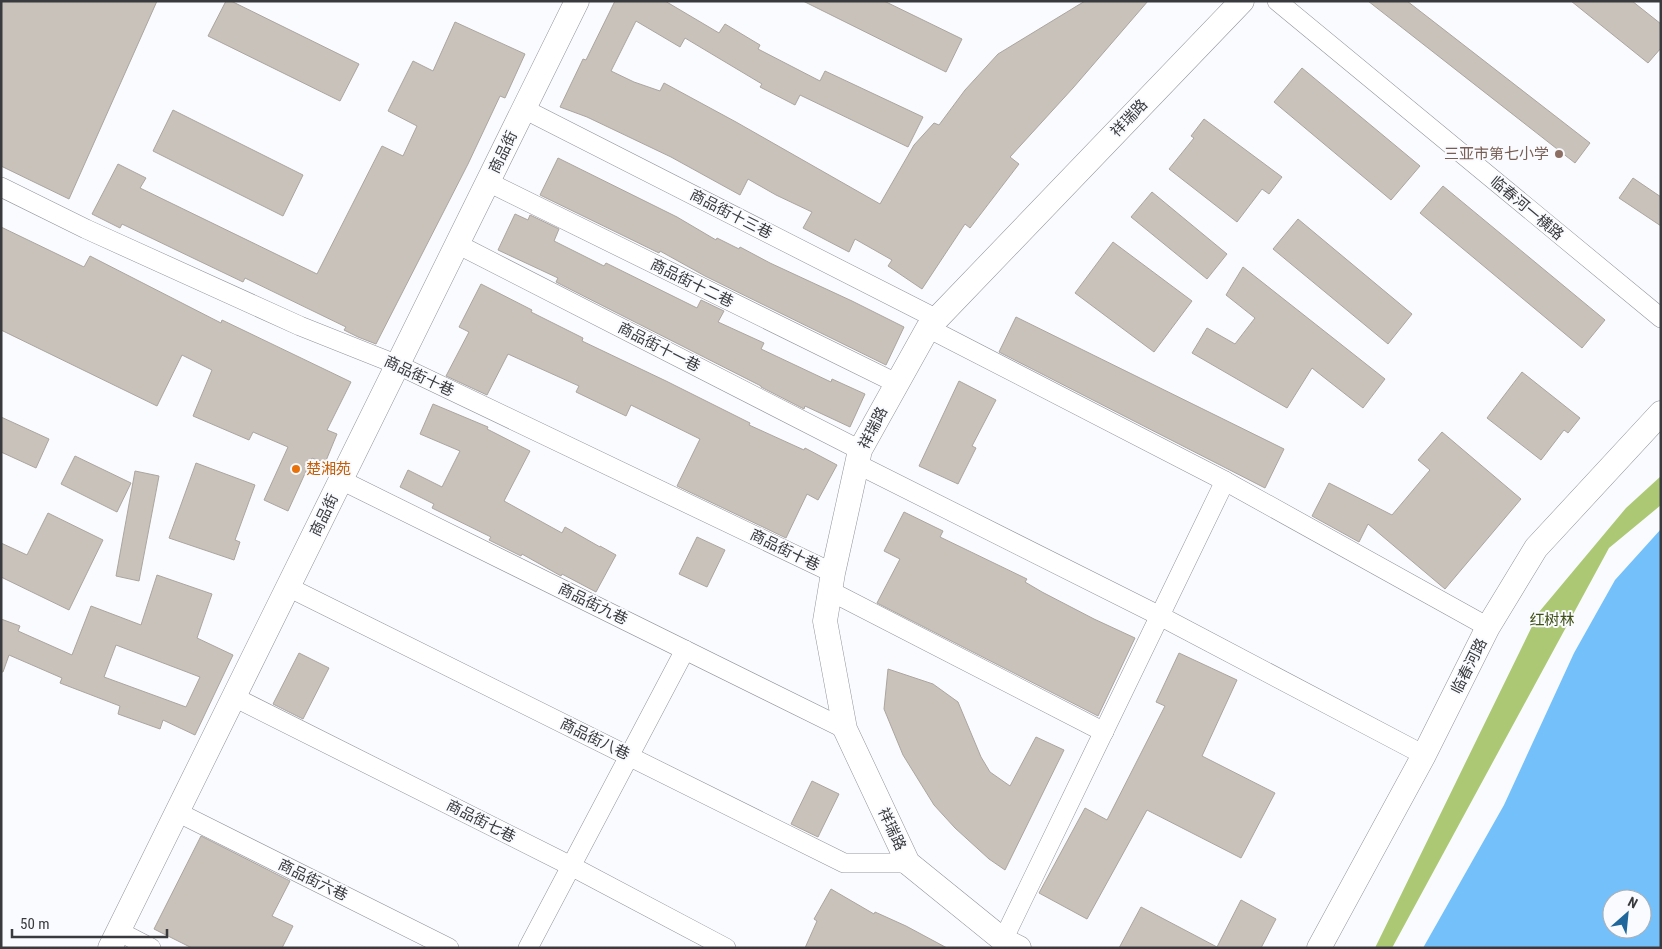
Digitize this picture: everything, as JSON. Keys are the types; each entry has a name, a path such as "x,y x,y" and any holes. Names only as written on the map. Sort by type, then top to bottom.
{"street":[{"name":"商品街","path":"114,940 577,1"},
{"name":"祥瑞路","path":"1011,944 908,863 845,729 825,621 858,457 896,383 932,324 1242,1"},
{"name":"临春河一横路","path":"1277,1 1661,318"},
{"name":"商品街十三巷","path":"524,109 1225,481 1488,627"},
{"name":"商品街十二巷","path":"488,182 896,383"},
{"name":"商品街十巷","path":"1,187 86,229 291,322 398,365 832,582 1104,732"},
{"name":"商品街十一巷","path":"458,244 1424,755"},
{"name":"临春河路","path":"1319,948 1424,755 1488,627 1536,548 1661,413"},
{"name":"商品街九巷","path":"341,480 845,729"},
{"path":"1011,944 1104,732 1225,481"},
{"name":"商品街八巷","path":"288,587 844,863 908,863"},
{"path":"528,948 685,650"},
{"name":"商品街七巷","path":"234,697 571,866 726,948"},
{"name":"商品街六巷","path":"177,812 449,948"},
{"path":"114,940 151,948"}],"green space":[{"name":"红树林","path":"1661,476 1661,505 1609,548 1392,948 1375,948 1539,612 1626,508"}],"water":[{"path":"1661,529 1661,948 1423,948 1504,805 1574,653 1615,580"}],"building":[{"path":"1,1 157,1 69,199 1,166"},
{"path":"226,1 231,1 359,64 340,101 208,36"},
{"path":"615,1 665,1 719,33 725,24 760,45 758,49 820,81 825,71 923,117 908,147 800,95 795,105 760,87 762,84 685,38 680,47 636,21 611,71 660,91 664,83 880,204 914,145 934,123 939,125 965,90 998,54 1085,1 1148,1 1010,157 1019,164 970,228 965,224 922,289 888,266 892,260 855,239 849,252 803,228 812,212 748,179 740,195 671,157 587,117 560,107 583,59 586,60"},
{"path":"803,1 884,1 962,39 946,72"},
{"path":"1368,1 1407,1 1590,143 1575,163"},
{"path":"1571,1 1632,1 1661,24 1661,48 1648,63"},
{"path":"455,22 525,54 505,98 500,96 468,164 376,344 344,330 346,327 245,278 243,282 122,224 120,228 92,214 118,164 146,178 140,188 317,274 382,146 403,156 417,126 388,111 413,61 433,71"},
{"path":"1302,68 1420,166 1391,200 1274,102"},
{"path":"173,110 303,175 283,216 153,151"},
{"path":"1204,119 1282,177 1269,194 1262,189 1237,222 1169,169 1194,138 1191,136"},
{"path":"558,158 677,217 716,240 717,238 739,249 740,247 904,327 886,365 705,276 660,251 659,253 540,195"},
{"path":"1633,178 1661,197 1661,226 1619,198"},
{"path":"1443,186 1605,320 1582,348 1420,213"},
{"path":"1152,192 1227,254 1207,279 1131,217"},
{"path":"515,214 528,220 530,215 559,229 554,241 604,266 606,263 697,308 701,300 724,311 718,322 764,343 761,349 831,382 832,379 865,394 850,427 805,406 804,409 556,282 558,278 498,250"},
{"path":"1298,219 1412,314 1388,344 1273,249"},
{"path":"1,227 84,267 90,256 221,323 222,320 351,382 327,430 337,434 325,463 312,458 288,511 264,500 288,447 253,432 249,440 193,416 212,370 182,355 157,406 1,330"},
{"path":"1113,242 1192,301 1154,352 1075,293"},
{"path":"1243,267 1385,379 1363,408 1312,368 1287,408 1192,353 1207,328 1235,344 1255,318 1226,295"},
{"path":"481,284 583,338 582,341 750,423 749,425 804,450 805,448 837,465 818,500 807,494 786,538 677,486 700,439 631,405 626,416 576,392 579,386 508,354 487,395 446,376 469,332 459,327"},
{"path":"1016,317 1284,449 1265,488 999,352"},
{"path":"1522,372 1580,418 1568,433 1564,430 1541,460 1487,418"},
{"path":"959,381 996,400 972,446 976,448 958,484 919,466"},
{"path":"433,404 488,427 487,429 530,451 504,501 562,533 565,527 616,555 596,592 562,574 561,576 522,554 521,556 489,540 491,537 432,508 434,504 400,487 408,470 442,487 460,451 420,434"},
{"path":"1,417 49,439 36,468 1,452"},
{"path":"1442,432 1521,499 1445,589 1368,524 1359,542 1312,516 1329,483 1392,515 1430,470 1418,460"},
{"path":"75,456 131,483 117,512 61,484"},
{"path":"196,463 255,485 235,540 240,542 234,560 169,538"},
{"path":"135,471 159,476 139,581 116,576"},
{"path":"904,512 943,531 940,537 1027,579 1025,582 1042,592 1135,638 1098,716 877,603 900,559 884,551"},
{"path":"48,513 103,540 69,610 1,577 1,543 27,555"},
{"path":"697,537 725,550 707,587 679,574"},
{"path":"157,575 212,594 197,638 233,655 195,735 163,720 160,729 118,714 120,706 60,683 62,678 9,655 3,672 1,672 1,619 20,626 18,631 72,655 91,606 141,625","holes":["116,645 200,677 186,707 104,677"]},
{"path":"299,653 329,668 303,719 273,704"},
{"path":"1179,653 1237,680 1202,756 1275,793 1241,858 1147,810 1087,919 1039,893 1085,808 1107,820 1165,706 1156,702"},
{"path":"888,669 933,684 958,702 981,757 990,772 1010,786 1036,737 1064,750 1005,870 989,859 955,828 934,805 903,755 884,709"},
{"path":"812,781 839,794 818,837 791,824"},
{"path":"201,836 290,881 272,916 293,926 282,948 192,948 154,929"},
{"path":"831,889 874,914 875,912 906,926 947,948 805,948 817,921 814,919"},
{"path":"1241,900 1276,919 1261,948 1119,948 1141,907 1217,947"}],"place":[{"name":"三亚市第七小学","path":"1559,154"},
{"name":"楚湘苑","path":"296,469"}]}
